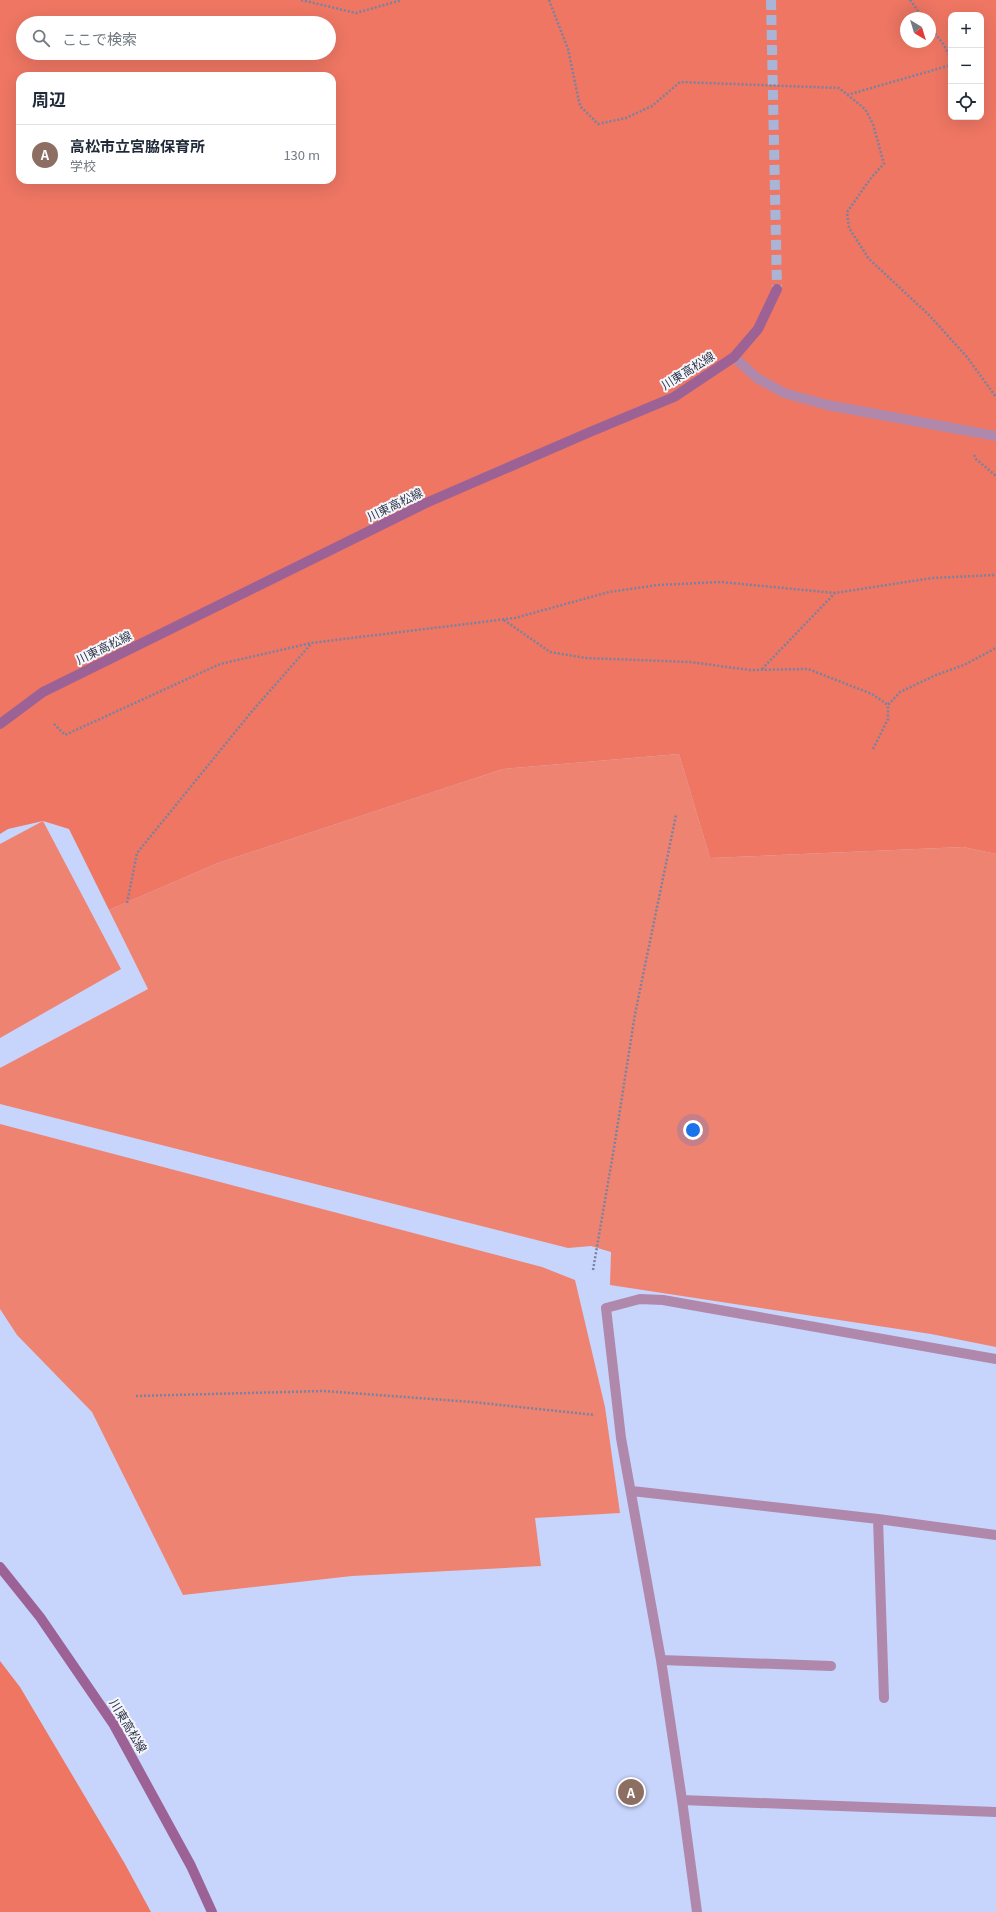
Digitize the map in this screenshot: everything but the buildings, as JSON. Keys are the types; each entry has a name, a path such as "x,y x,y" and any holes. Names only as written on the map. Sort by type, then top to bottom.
{"main road":[{"name":"川東高松線","path":"0,724 43,692 426,503 674,397 734,357 758,329 777,289"},
{"name":"川東高松線","path":"0,1568 40,1617 114,1725 191,1866 212,1912"}],"street":[{"path":"734,357 757,378 784,393 827,405 943,425 996,436"},
{"path":"698,1912 661,1660 632,1491 621,1438 606,1308 640,1299 663,1300 996,1360"},
{"path":"632,1491 878,1519 996,1535"},
{"path":"878,1519 884,1698"},
{"path":"661,1660 831,1666"},
{"path":"682,1800 996,1812"}],"path":[{"path":"301,0 356,13 402,0"},
{"path":"548,0 568,50 580,106 598,124 626,118 652,106 680,82 839,88 865,109 873,124 884,164 871,177 847,212 849,228 869,259 929,315 967,358 996,397"},
{"path":"910,0 919,12"},
{"path":"936,35 948,53"},
{"path":"847,95 948,66"},
{"path":"54,724 65,735 220,664 311,643 515,618 609,592 658,585 721,582 835,593 932,578 996,575"},
{"path":"762,669 835,593"},
{"path":"504,620 550,652 586,658 690,662 750,670 808,669 872,694 888,705"},
{"path":"127,904 137,853 253,710 311,643"},
{"path":"873,749 888,719 888,705 900,692 936,675 964,665 996,648"},
{"path":"593,1270 635,1014 676,815"},
{"path":"136,1396 324,1391 472,1402 619,1417"}],"shaded area":[{"path":"0,0 996,0 996,854 963,847 710,858 679,754 503,769 218,863 109,910 69,829 43,821 8,829 0,834"},
{"path":"679,754 710,858 963,847 996,854 996,1347 931,1334 610,1285 611,1252 591,1246 568,1248 0,1104 0,1068 148,989 109,910 218,863 503,769"},
{"path":"43,821 121,969 0,1038 0,844"},
{"path":"0,1124 542,1267 575,1280 605,1407 620,1513 535,1518 541,1566 352,1576 183,1595 92,1412 17,1335 0,1309"},
{"path":"0,1661 20,1687 125,1864 151,1912 0,1912"}],"tunnel":[{"path":"771,0 777,289"}],"place":[{"name":"高松市立宮脇保育所","path":"631,1792"}]}
